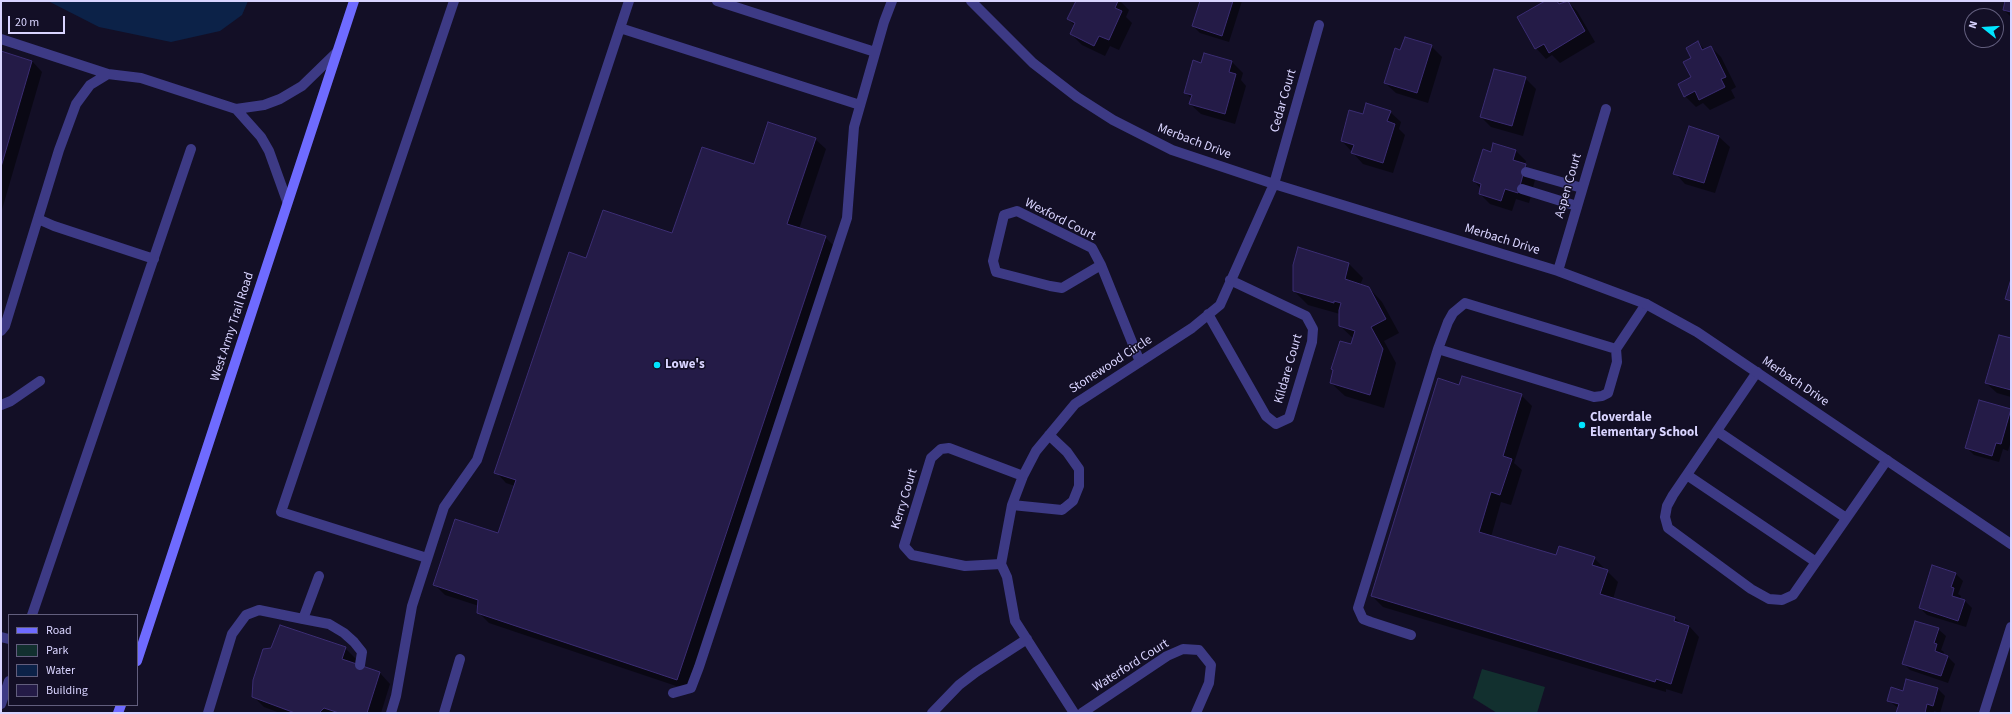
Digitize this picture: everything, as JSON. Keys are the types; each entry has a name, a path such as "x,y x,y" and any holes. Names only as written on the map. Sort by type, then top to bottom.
{"main road":[{"name":"West Army Trail Road","path":"138,659 287,201 354,1"}],"street":[{"path":"427,558 281,512 454,1"},
{"path":"391,713 396,696 412,606 444,507 477,460 629,1"},
{"path":"717,1 875,52"},
{"path":"674,693 691,688 700,667 846,218 854,127 875,52 892,1"},
{"name":"Merbach Drive","path":"971,1 1033,63 1077,97 1113,120 1172,150 1274,184 1558,271 1646,304 1697,332 2011,544"},
{"name":"Cedar Court","path":"1274,184 1319,25"},
{"path":"620,28 860,105"},
{"path":"1,39 108,74 141,78 236,109 264,105 291,93 302,86 337,52"},
{"path":"1,331 5,326 59,150 76,104 90,85 108,74"},
{"path":"236,109 252,126 265,144 287,201"},
{"name":"Aspen Court","path":"1558,271 1606,109"},
{"path":"32,614 191,149"},
{"path":"1526,172 1582,188"},
{"name":"Stonewood Circle","path":"1001,564 1012,505 1023,476 1036,451 1075,404 1192,328 1220,305 1274,184"},
{"path":"1522,189 1577,206"},
{"name":"Wexford Court","path":"1101,265 1062,288 996,272 993,261 1004,215 1018,211 1092,248 1101,265 1140,362"},
{"path":"38,219 54,226 154,259"},
{"name":"Kildare Court","path":"1208,314 1266,416 1276,424 1289,418 1312,342 1313,329 1306,316 1230,280"},
{"path":"1411,635 1363,619 1358,608 1438,349 1452,314 1465,303 1616,349"},
{"path":"1438,349 1594,397 1608,393 1617,362 1616,349 1646,304"},
{"path":"1757,372 1667,506 1665,517 1668,528 1752,589 1769,599 1782,600 1793,595 1887,460"},
{"path":"1,405 11,401 40,381"},
{"path":"1717,431 1846,518"},
{"path":"1012,505 1062,510 1073,501 1079,486 1079,469 1067,452 1049,435"},
{"name":"Kerry Court","path":"1001,564 965,566 912,555 904,546 931,458 941,450 949,448 1023,476"},
{"path":"1687,475 1816,562"},
{"path":"1001,564 1008,577 1015,621 1074,713"},
{"path":"304,619 319,576"},
{"path":"209,713 232,634 246,615 259,610 329,624 344,633 362,652 360,665"},
{"path":"1984,713 2011,627"},
{"path":"932,713 959,685 1026,639"},
{"name":"Waterford Court","path":"1082,713 1167,656 1183,649 1199,650 1210,665 1209,683 1196,713"},
{"path":"444,713 460,659"},
{"path":"1,704 8,683"}],"green space":[{"path":"1482,669 1545,687 1537,713 1497,713 1473,698"}],"water":[{"path":"48,1 248,1 242,15 220,31 171,42 99,27"}],"building":[{"path":"1076,1 1118,1 1115,8 1122,11 1109,40 1099,36 1094,46 1070,34 1075,23 1067,19"},
{"path":"1200,1 1233,1 1222,36 1192,26"},
{"path":"1545,1 1557,1 1559,4 1568,1 1585,31 1549,53 1544,44 1535,49 1517,17"},
{"path":"2005,1 2011,1 2011,12 2004,10"},
{"path":"1405,37 1432,45 1417,93 1384,83 1395,48 1400,50"},
{"path":"1698,41 1702,50 1711,46 1726,77 1721,79 1725,87 1699,100 1695,91 1684,97 1678,84 1691,77 1683,62 1691,58 1686,48"},
{"path":"1,51 32,61 1,167"},
{"path":"1204,53 1232,61 1229,72 1236,74 1225,114 1189,104 1192,95 1184,93 1193,60 1201,63"},
{"path":"1494,69 1526,77 1512,126 1480,117"},
{"path":"1366,103 1391,111 1387,121 1395,124 1383,163 1351,153 1354,145 1341,141 1349,110 1363,114"},
{"name":"Lowe's","path":"768,122 816,138 787,224 826,236 677,680 477,613 478,600 433,585 455,519 498,533 516,480 494,473 569,252 586,258 603,210 672,233 702,147 754,164"},
{"path":"1689,126 1719,136 1704,183 1673,174"},
{"path":"1493,143 1516,150 1513,160 1526,164 1518,193 1505,189 1501,201 1479,194 1481,184 1473,181 1483,149 1491,152"},
{"path":"1298,247 1349,263 1345,279 1369,287 1386,319 1371,327 1383,349 1370,395 1330,383 1333,370 1331,369 1340,341 1351,344 1355,331 1339,326 1339,310 1341,303 1334,301 1334,303 1293,291 1293,265"},
{"path":"2011,279 2011,301 2005,299"},
{"path":"1999,335 2011,338 2011,390 1985,383"},
{"path":"1462,376 1522,394 1503,456 1512,459 1500,495 1491,492 1479,532 1556,555 1559,546 1595,557 1592,565 1608,570 1600,594 1675,617 1674,621 1689,626 1671,684 1656,679 1655,682 1371,596 1438,378 1459,385"},
{"path":"1979,400 2011,409 2001,444 1996,443 1992,456 1965,448"},
{"path":"1932,565 1956,573 1951,587 1954,588 1952,596 1965,600 1958,621 1919,608"},
{"path":"1915,621 1939,628 1934,643 1937,644 1935,651 1948,656 1941,676 1902,664"},
{"path":"280,625 346,647 342,659 380,672 367,713 339,713 324,708 319,713 295,713 252,697 253,680 263,649 271,648"},
{"path":"1906,679 1938,688 1933,706 1927,704 1925,713 1896,713 1899,704 1887,701 1891,687 1903,691"}],"place":[{"name":"Lowe's","path":"657,365"},
{"name":"Cloverdale Elementary School","path":"1582,425"}]}
